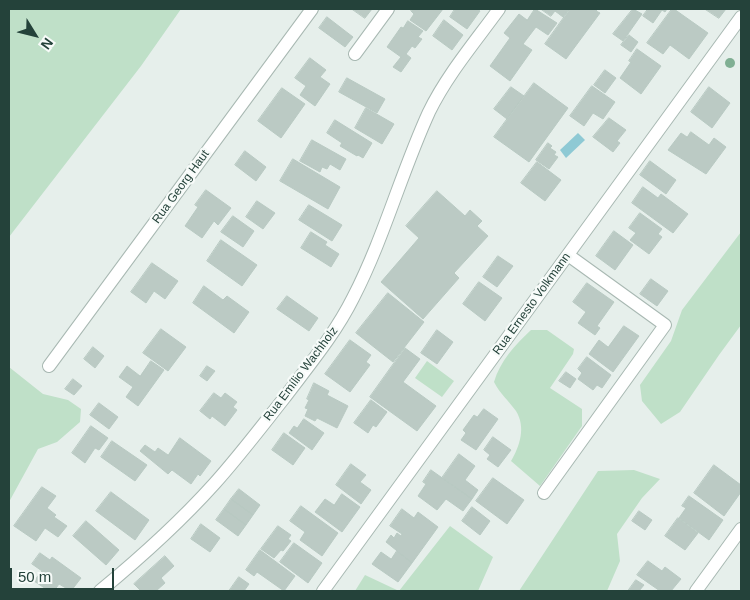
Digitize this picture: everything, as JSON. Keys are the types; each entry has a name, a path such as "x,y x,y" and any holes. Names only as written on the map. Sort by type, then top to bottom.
{"street":[{"name":"Rua Georg Haut","path":"49,366 312,9"},
{"path":"355,54 388,9"},
{"name":"Rua Emílio Wachholz","path":"100,591 149,549 214,484 255,436 318,355 338,326 361,282 430,111 448,80 499,9"},
{"name":"Rua Ernesto Volkmann","path":"323,591 741,17"},
{"path":"544,493 664,325 568,255"},
{"path":"696,591 741,529"}],"green space":[{"path":"9,9 181,9 141,66 9,237"},
{"path":"741,232 741,325 680,412 661,424 642,401 640,385 671,341 682,310"},
{"path":"531,330 547,330 574,349 573,354 550,388 582,409 582,426 540,486 511,461 521,436 521,423 516,411 494,382 500,367 509,354"},
{"path":"427,361 454,381 442,397 415,378"},
{"path":"9,367 43,394 68,400 81,409 80,422 57,442 38,449 9,502"},
{"path":"634,470 660,479 642,498 617,534 620,561 607,591 519,591 598,471"},
{"path":"450,526 493,557 478,591 399,591"},
{"path":"365,575 399,591 355,591"}],"water":[{"path":"578,133 585,140 566,158 560,150"}],"building":[{"path":"352,9 372,9 365,18"},
{"path":"412,9 443,9 426,31 410,20 414,14 411,11"},
{"path":"455,9 477,9 480,11 467,29 450,17"},
{"path":"535,9 557,23 548,35 536,27 523,44 532,50 510,81 490,66 510,38 504,33 519,14 527,20"},
{"path":"541,9 569,9 563,17 555,11 551,16"},
{"path":"570,9 598,9 596,11 600,13 566,59 545,44"},
{"path":"633,9 642,14 623,41 613,34"},
{"path":"648,9 667,9 665,12 662,10 653,23 643,16"},
{"path":"672,9 708,33 689,59 670,45 663,54 647,43"},
{"path":"705,9 726,9 719,18"},
{"path":"327,17 353,37 345,47 319,28"},
{"path":"444,20 463,35 452,50 433,36"},
{"path":"408,21 423,31 418,37 422,39 415,48 412,46 406,54 411,58 401,72 393,67 401,57 387,47 401,27 403,28"},
{"path":"629,35 638,42 631,52 621,45"},
{"path":"637,49 661,66 641,94 620,78"},
{"path":"310,58 326,70 320,77 330,84 315,106 300,95 306,86 295,78"},
{"path":"605,70 616,78 605,93 594,85"},
{"path":"347,78 385,99 377,113 339,92"},
{"path":"534,83 568,108 529,162 494,137"},
{"path":"592,86 615,102 603,119 593,113 584,126 570,116"},
{"path":"511,87 524,96 507,119 494,109"},
{"path":"709,87 730,103 712,128 691,112"},
{"path":"282,88 305,104 281,138 258,121"},
{"path":"366,108 394,124 382,144 355,128"},
{"path":"609,118 626,130 617,141 620,143 613,152 593,137"},
{"path":"335,120 372,143 363,158 340,146 342,143 327,133"},
{"path":"691,132 709,145 714,138 726,147 706,174 668,150 681,133 687,137"},
{"path":"312,140 346,159 340,170 330,164 327,169 322,167 320,172 300,161"},
{"path":"548,143 552,146 550,148 556,152 554,155 558,157 549,169 536,160"},
{"path":"245,151 266,167 256,181 235,165"},
{"path":"293,159 340,187 328,209 280,181"},
{"path":"650,161 676,180 666,194 640,175"},
{"path":"537,162 561,180 545,201 521,183"},
{"path":"643,187 658,198 661,194 688,214 673,233 632,203"},
{"path":"206,190 231,208 218,225 214,221 202,238 185,226 198,207 195,205"},
{"path":"437,191 465,216 470,210 482,221 477,226 488,236 454,273 459,278 423,319 381,282 419,238 406,226"},
{"path":"257,201 275,213 263,229 246,217"},
{"path":"309,205 342,225 332,241 299,220"},
{"path":"640,213 662,229 658,234 662,237 649,254 630,240 636,233 629,228"},
{"path":"233,216 254,231 243,247 221,232"},
{"path":"614,231 633,245 615,270 596,256"},
{"path":"311,232 327,242 325,245 339,254 331,267 301,248"},
{"path":"221,240 257,265 242,286 207,261"},
{"path":"498,256 513,266 497,287 483,277"},
{"path":"152,263 178,281 165,299 154,291 146,303 131,292"},
{"path":"651,279 668,291 657,306 640,294"},
{"path":"479,282 502,298 485,321 463,304"},
{"path":"587,283 614,302 597,326 600,328 595,335 578,323 586,312 573,302"},
{"path":"204,286 223,300 227,296 249,312 234,333 193,303"},
{"path":"388,293 424,322 393,362 356,333"},
{"path":"287,296 318,318 309,331 277,309"},
{"path":"624,326 639,336 613,372 589,354 599,340 608,347"},
{"path":"161,329 186,347 168,371 143,353"},
{"path":"437,330 453,342 437,364 421,353"},
{"path":"350,340 371,355 366,362 370,365 350,392 325,374"},
{"path":"93,347 104,356 95,368 84,359"},
{"path":"405,348 420,359 403,382 436,406 417,431 370,397"},
{"path":"587,357 611,375 602,388 597,385 593,390 578,379 582,373 578,369"},
{"path":"151,361 164,370 138,406 126,397 133,387 119,377 127,366 140,376"},
{"path":"207,366 215,371 207,381 200,376"},
{"path":"566,372 576,379 570,388 559,381"},
{"path":"73,379 82,386 74,395 65,389"},
{"path":"314,383 329,391 327,395 348,406 337,428 317,418 315,421 305,416 308,409 305,408 309,400 307,399"},
{"path":"214,393 221,398 225,393 237,402 233,407 237,410 225,426 212,416 210,419 200,411"},
{"path":"371,400 387,412 376,427 373,425 368,433 354,423"},
{"path":"99,403 118,417 109,429 90,415"},
{"path":"484,409 498,419 476,450 461,440 466,433 463,430 474,415 477,417"},
{"path":"304,419 324,433 312,450 289,433 294,426 297,428"},
{"path":"91,426 108,438 99,450 95,448 85,463 72,453"},
{"path":"284,433 305,448 293,465 272,450"},
{"path":"493,437 511,450 498,467 487,459 490,455 484,450"},
{"path":"180,438 211,461 200,476 198,474 191,484 172,470 168,474 140,451 145,445 155,452 158,448 168,455"},
{"path":"112,441 147,465 135,481 101,457"},
{"path":"459,454 475,466 465,480 478,490 472,499 442,478"},
{"path":"351,464 366,475 360,482 371,490 361,504 336,485"},
{"path":"714,465 741,485 741,492 724,516 694,493"},
{"path":"431,470 472,499 463,511 446,499 437,510 418,496 426,484 423,482"},
{"path":"493,478 524,500 507,524 476,501"},
{"path":"42,487 56,496 47,508 56,515 54,517 67,526 58,537 45,528 36,541 14,526"},
{"path":"239,489 260,505 253,515 231,499"},
{"path":"111,492 149,520 135,540 96,511"},
{"path":"342,494 360,507 342,532 315,512 325,499 334,505"},
{"path":"689,496 723,520 709,540 679,518 686,508 682,506"},
{"path":"231,499 253,515 246,525 224,509"},
{"path":"301,506 338,533 322,556 300,540 305,532 290,521"},
{"path":"472,507 490,521 480,535 462,521"},
{"path":"224,509 246,525 238,536 216,520"},
{"path":"402,509 414,518 418,512 438,527 412,563 386,542 391,535 394,538 397,533 401,536 402,534 390,526"},
{"path":"639,511 652,520 645,530 632,521"},
{"path":"678,518 698,533 685,550 665,536"},
{"path":"86,521 119,550 106,565 73,536"},
{"path":"201,524 220,538 210,552 191,539"},
{"path":"278,526 291,535 288,539 291,541 274,558 261,549"},
{"path":"294,543 322,563 308,583 280,562"},
{"path":"260,550 295,576 284,591 257,572 254,576 246,570"},
{"path":"397,551 412,563 398,582 372,564 381,552 391,559"},
{"path":"40,553 50,560 52,557 81,578 71,591 59,584 54,591 49,591 34,581 42,571 32,564"},
{"path":"165,556 174,566 161,578 165,583 156,591 141,591 134,584"},
{"path":"648,561 662,571 665,567 681,579 671,591 660,591 637,575"},
{"path":"239,577 249,584 244,591 229,591"},
{"path":"636,580 644,585 639,591 628,591"}]}
